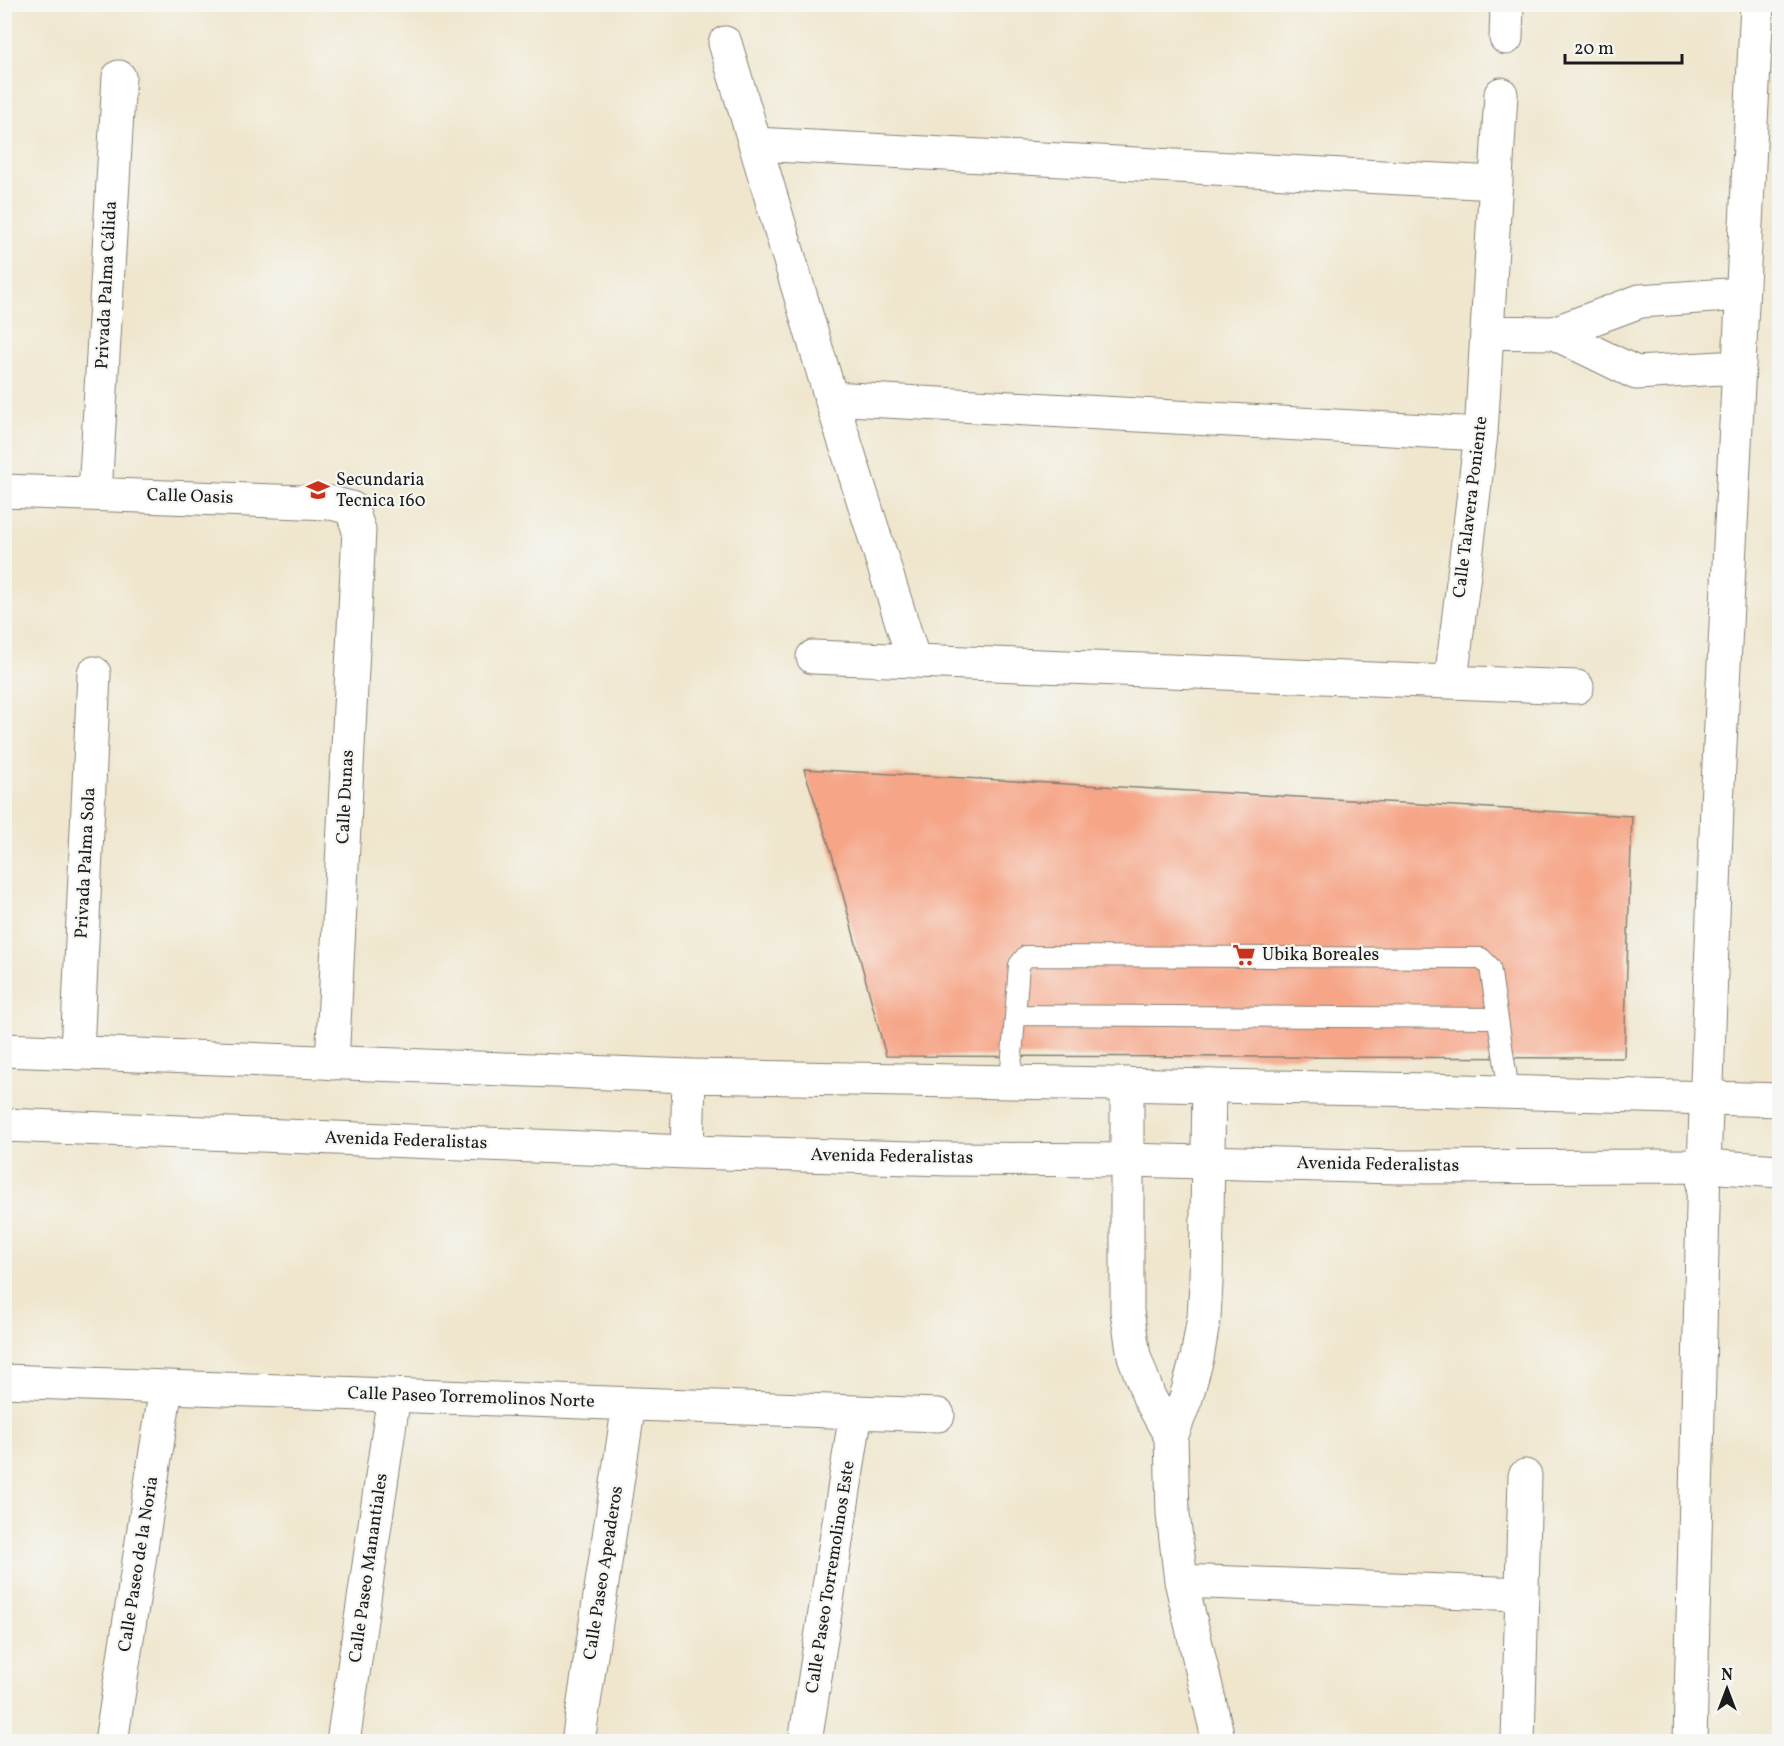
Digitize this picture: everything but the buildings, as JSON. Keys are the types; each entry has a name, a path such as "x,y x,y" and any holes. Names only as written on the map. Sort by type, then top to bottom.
{"street":[{"path":"1506,38 1508,4"},
{"path":"1690,1742 1704,1166 1717,805 1757,4"},
{"path":"725,43 831,398 914,661"},
{"name":"Privada Palma Cálida","path":"95,494 119,77"},
{"name":"Calle Talavera Poniente","path":"1451,681 1481,434 1501,94"},
{"path":"756,144 1497,183"},
{"path":"1487,332 1554,333 1640,301 1742,294"},
{"path":"1554,333 1636,373 1738,367"},
{"path":"831,398 1481,434"},
{"name":"Calle Oasis","path":"4,491 331,502 351,508 359,531"},
{"name":"Calle Dunas","path":"332,1063 359,531"},
{"path":"813,657 1577,687"},
{"name":"Privada Palma Sola","path":"77,1053 94,673"},
{"path":"4,1050 689,1076 1509,1092 1779,1100"},
{"path":"687,1152 689,1076"},
{"path":"1127,1084 1127,1311 1134,1356 1149,1397 1171,1437"},
{"path":"1209,1086 1204,1317 1197,1358 1186,1398 1171,1437 1173,1514 1181,1581 1219,1742"},
{"name":"Avenida Federalistas","path":"4,1125 687,1152 949,1159 1127,1160 1397,1167 1704,1166 1779,1171"},
{"name":"Calle Paseo Torremolinos Norte","path":"4,1381 938,1415"},
{"name":"Calle Paseo de la Noria","path":"111,1742 166,1387"},
{"name":"Calle Paseo Manantiales","path":"343,1742 394,1395"},
{"name":"Calle Paseo Apeaderos","path":"578,1742 629,1404"},
{"name":"Calle Paseo Torremolinos Este","path":"805,1742 856,1412"},
{"path":"1518,1742 1525,1476"},
{"path":"1181,1581 1522,1594"}],"lane":[{"path":"1010,1082 1019,965 1026,956 1481,958 1490,967 1509,1092"},
{"path":"1015,1015 1498,1018"}],"place":[{"name":"Secundaria Tecnica 160","path":"318,490"},
{"name":"Ubika Boreales","path":"1244,955"}]}
